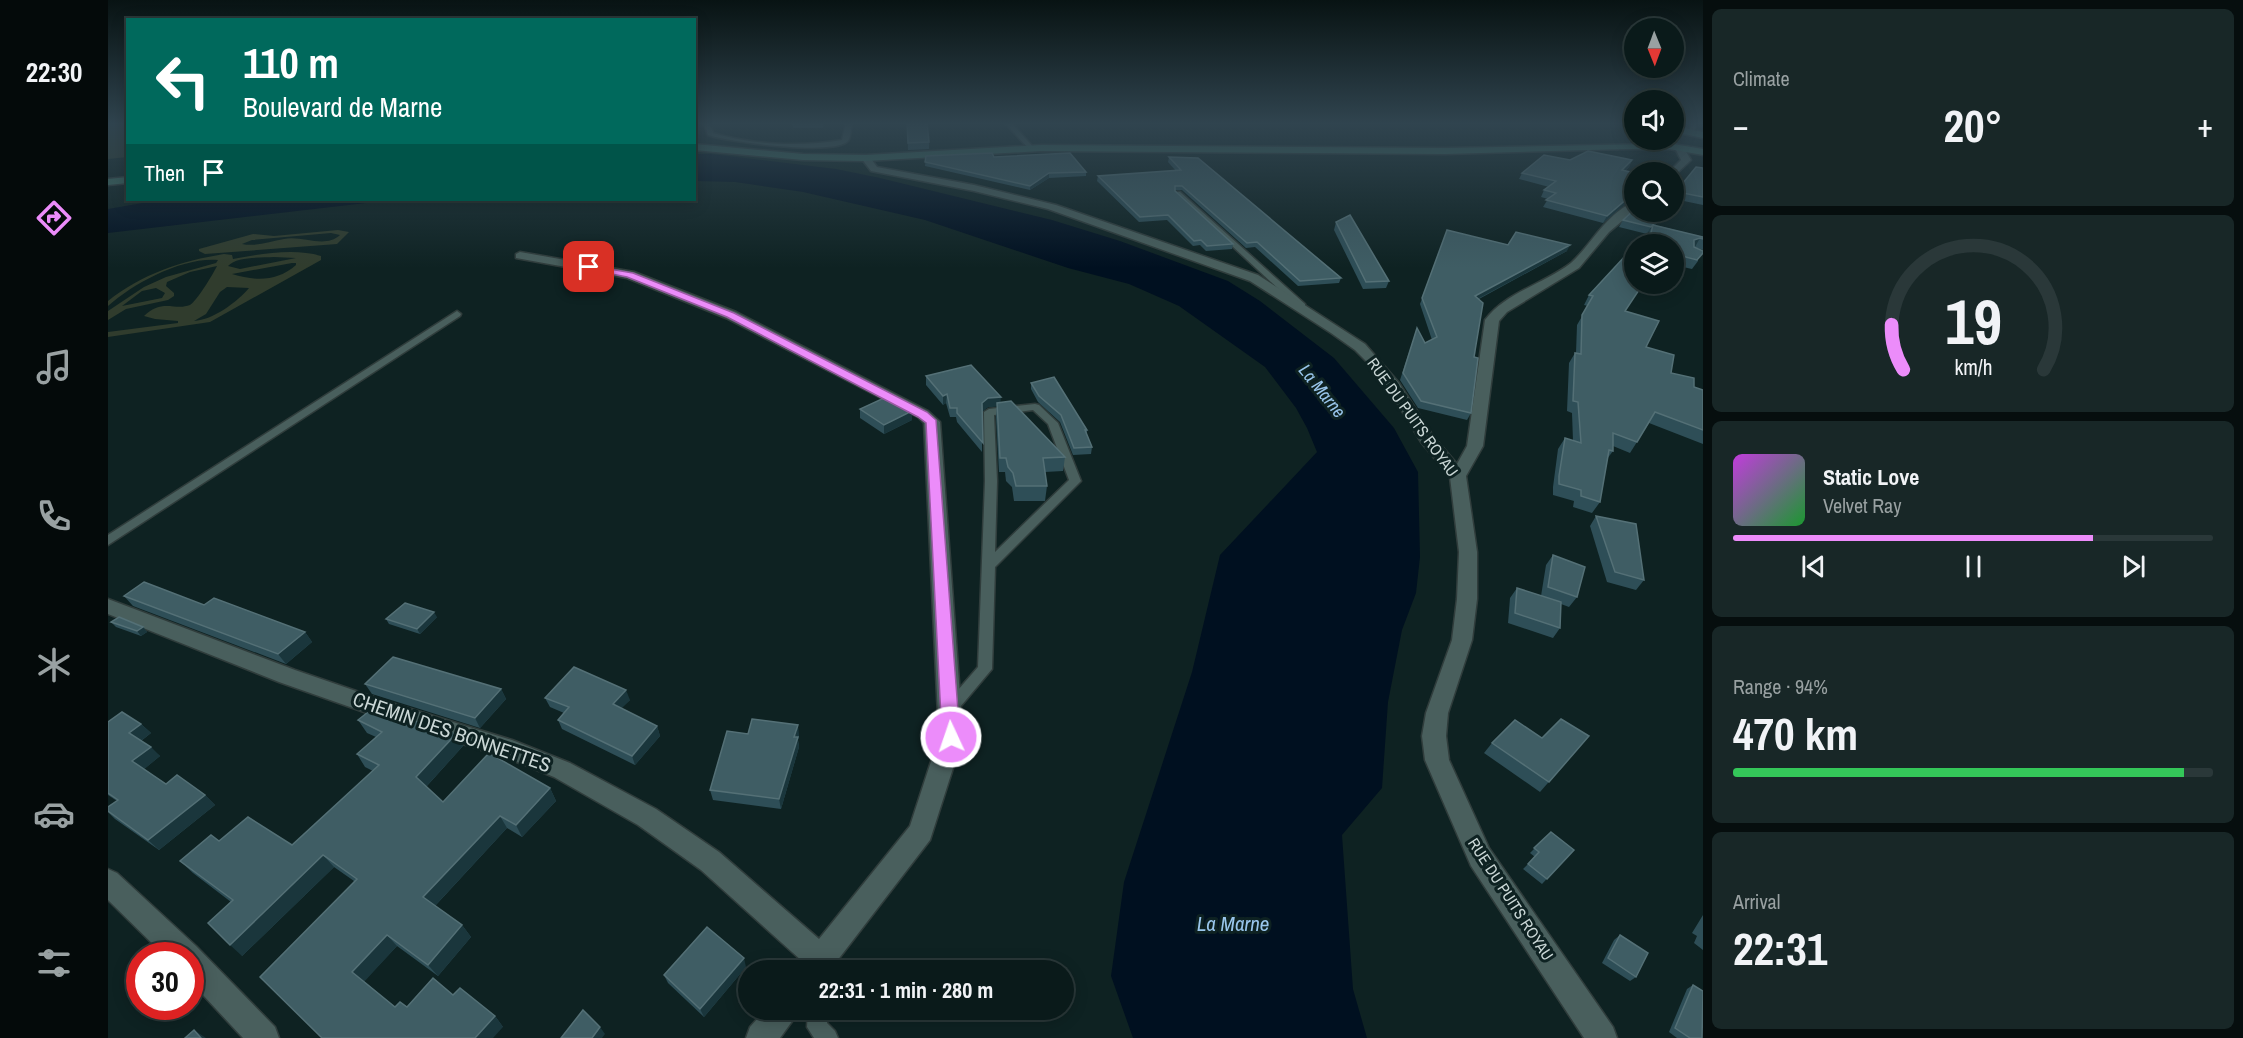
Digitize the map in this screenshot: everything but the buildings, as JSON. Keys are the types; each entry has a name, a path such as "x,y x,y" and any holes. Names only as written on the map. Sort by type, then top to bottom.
{"street":[{"name":"RUE DU PUITS ROYAU","path":"882,170 974,188 1052,207 1254,278 1305,309 1360,347 1375,362 1394,386 1427,439 1458,476 1468,552 1467,599 1462,640 1437,713 1434,736 1437,760 1480,857 1602,1038"},
{"path":"108,182 126,180"},
{"path":"1458,476 1474,446 1492,320 1502,309 1575,265 1605,230 1624,214"},
{"path":"520,256 630,275 731,315 923,414 932,422 951,737 921,832 823,960"},
{"name":"CHEMIN DES BONNETTES","path":"108,606 287,676 387,711 512,750 562,770 647,817 710,861 811,960"},
{"path":"108,882 171,942"},
{"path":"204,975 264,1038"},
{"path":"761,1038 775,1020"}],"lane":[{"path":"1178,193 1305,309"},
{"path":"108,541 458,314"},
{"path":"950,710 985,669 991,481 988,412 1035,407 1053,423 1075,481 989,565"},
{"path":"817,1020 817,1028 828,1038"}],"green space":[{"path":"338,230 349,232 337,244 205,254 199,251 199,249 253,234 274,236","holes":["331,233 340,235 327,241 291,238 258,244 242,244 252,240"]},
{"path":"300,252 321,256 321,260 210,322 108,337 108,332 178,323 178,321 144,316 163,306 184,306 193,303 217,266 190,272 167,282 166,286 174,293 174,296 168,300 126,309 108,320 108,311 144,287 166,277 216,263 218,260 204,260 174,267 131,289 108,306 108,301 148,276 177,265 224,254 232,255 233,259","holes":["296,258 240,269 228,266 243,259","292,263 296,263 289,271 273,277 257,279 232,274","227,287 249,288 224,309 209,317 194,321 206,314 220,292","156,288 165,293 162,298 122,306 142,291"]}],"water":[{"name":"La Marne","path":"696,170 843,170 880,178 1052,220 1120,241 1228,281 1260,301 1334,358 1394,428 1418,472 1420,557 1416,593 1402,630 1388,702 1382,788 1342,835 1353,989 1367,1038 1133,1038 1111,976 1124,882 1192,672 1220,555 1317,452 1296,408 1265,367 1179,306 1129,284 1068,268 925,220 803,192 735,182 696,181"},
{"path":"154,201 383,201 108,233 108,209"}],"route":[{"path":"589,267 630,275 731,315 923,414 932,422 951,737"}]}
